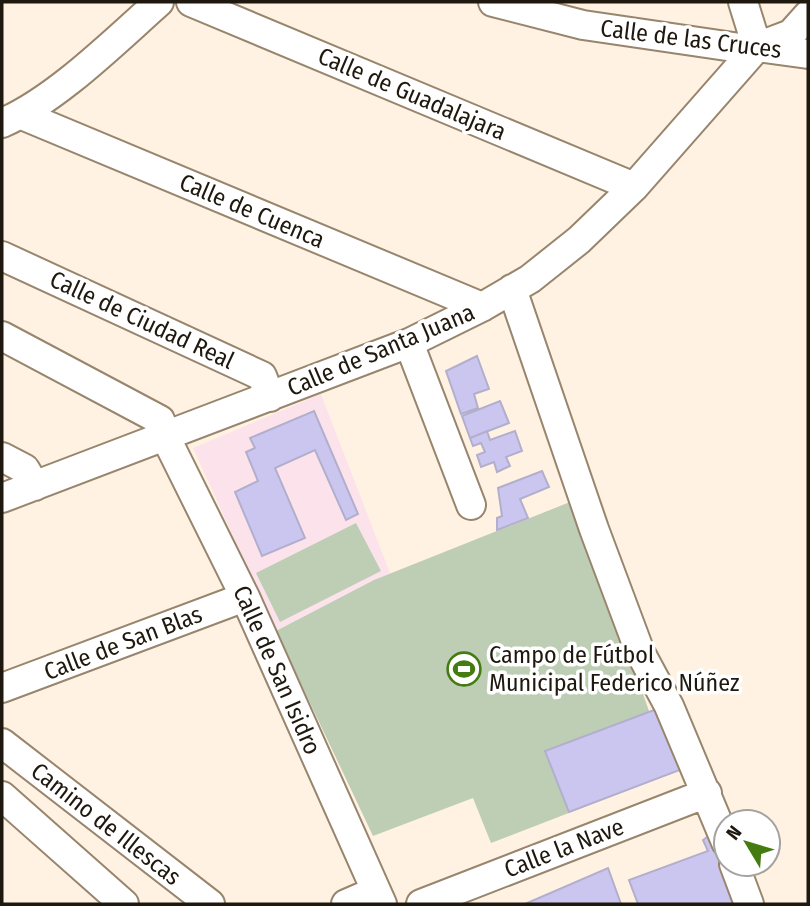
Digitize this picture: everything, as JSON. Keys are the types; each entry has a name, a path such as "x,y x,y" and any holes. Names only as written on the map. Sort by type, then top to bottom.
{"street":[{"path":"12,119 103,52 159,2"},
{"name":"Calle de Guadalajara","path":"191,2 634,187"},
{"name":"Calle de las Cruces","path":"493,2 583,25 747,49 757,47 808,54"},
{"path":"743,2 757,47 791,34 808,15"},
{"name":"Calle de Santa Juana","path":"2,498 166,438 409,343 513,289 579,240 634,187 757,47"},
{"name":"Calle de Cuenca","path":"12,119 482,307"},
{"name":"Calle de Ciudad Real","path":"2,256 262,376 270,397"},
{"path":"513,289 594,529 640,652 669,706 713,808"},
{"name":"Calle de San Isidro","path":"2,336 160,420 166,438 245,597 379,898"},
{"path":"409,343 471,505"},
{"path":"2,457 25,469 35,486"},
{"name":"Calle de San Blas","path":"2,688 245,597"},
{"name":"Camino de Illescas","path":"2,743 210,904"},
{"name":"Calle la Nave","path":"421,904 707,793"},
{"path":"2,796 124,904"},
{"path":"739,878 749,904"},
{"path":"346,904 379,898"}],"shaded area":[{"path":"321,394 390,573 276,631 193,448"}],"green space":[{"name":"Campo de Fútbol Municipal Federico Núñez","path":"575,500 649,711 662,707 685,768 491,843 473,798 373,836 276,631 374,580"},
{"path":"356,523 381,571 280,622 256,573"}],"building":[{"path":"477,356 489,389 474,394 478,408 461,414 446,371"},
{"path":"500,401 509,423 470,438 462,416"},
{"path":"314,411 358,514 346,520 315,450 275,468 305,538 262,556 235,492 258,481 246,452 255,448 250,438"},
{"path":"487,431 490,440 515,431 522,451 506,457 510,466 497,472 494,462 481,467 477,455 485,452 481,443 473,446 470,438"},
{"path":"542,471 549,487 520,499 528,518 497,530 497,518 502,516 498,488"},
{"path":"662,707 685,768 569,812 545,751"},
{"path":"712,833 712,878 730,878 739,904 638,904 629,880 708,851 703,840"},
{"path":"608,868 621,904 525,904"}],"place":[{"name":"Campo de Fútbol Municipal Federico Núñez","path":"464,669"}]}
